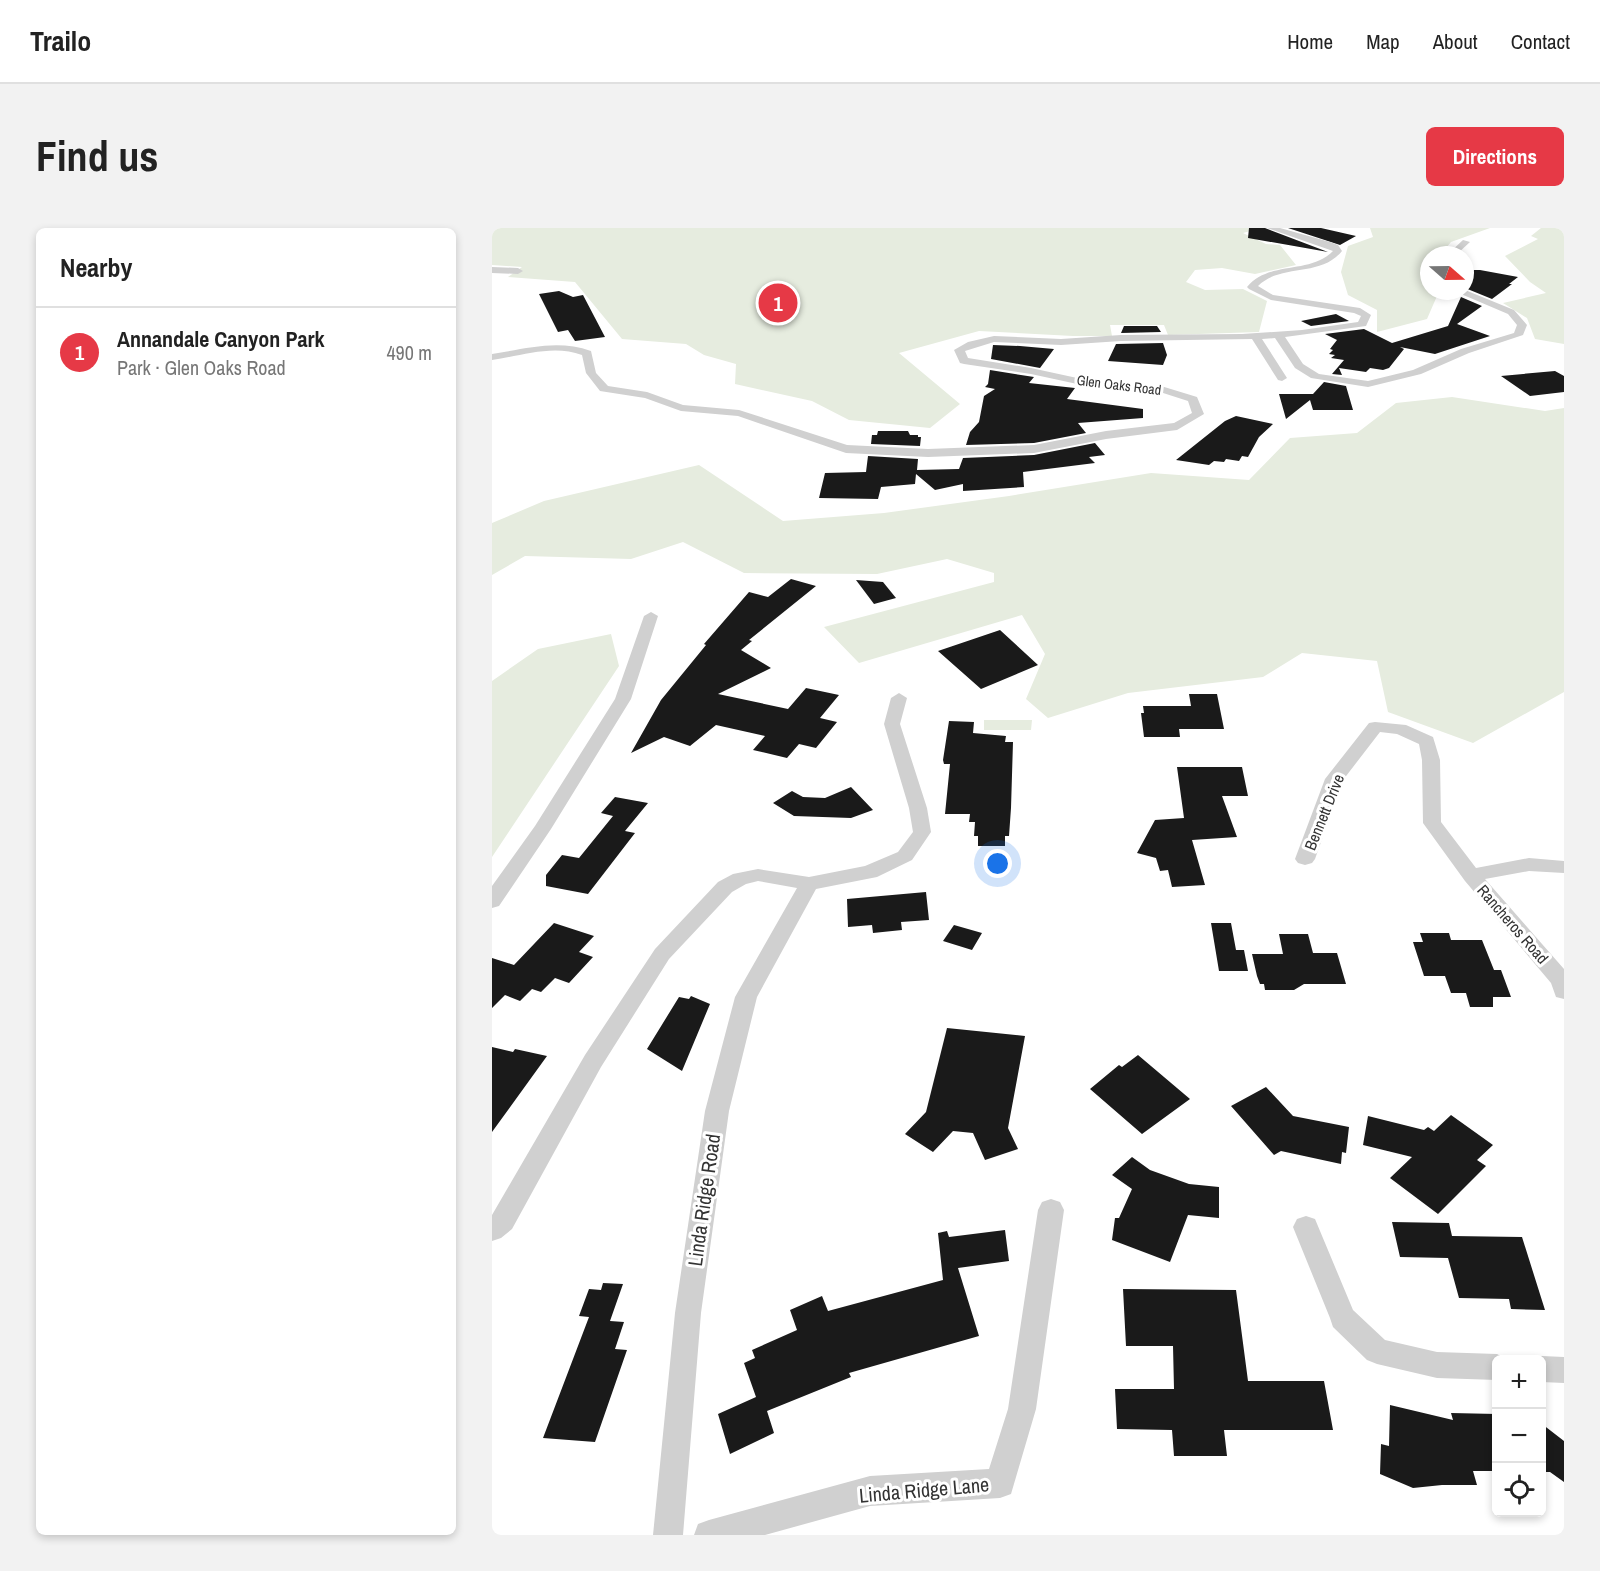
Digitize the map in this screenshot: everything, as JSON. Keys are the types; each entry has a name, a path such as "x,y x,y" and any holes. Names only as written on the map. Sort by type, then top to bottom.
{"street":[{"name":"Glen Oaks Road","path":"492,357 541,349 576,347 587,353 591,374 604,389 647,395 681,408 739,413 846,449 928,453 1034,449 1106,435 1177,426 1198,414 1193,399 1161,389 1091,384 1031,371 964,361 959,351 975,341 1010,337 1051,342 1119,338 1256,338 1362,324 1366,315 1357,310 1271,297 1252,287 1256,281 1281,272 1319,265 1338,251 1327,244 1271,228"},
{"path":"1460,246 1466,242"},
{"path":"492,270 518,271"},
{"path":"1278,335 1299,366 1316,376 1368,384 1417,372 1465,351 1518,335 1522,325 1514,314 1474,297"},
{"path":"1256,338 1282,378"},
{"path":"492,901 542,829 623,699 651,616"},
{"path":"492,1230 503,1221 593,1061 662,954 725,887 740,879 758,875 809,884 870,872 905,856 922,832 918,808 892,724 899,698"},
{"name":"Bennett Drive","path":"1305,859 1334,779 1375,727 1400,729 1427,741 1431,760 1432,823 1472,876"},
{"name":"Rancheros Road","path":"1564,867 1545,863 1504,867 1472,876 1562,980 1564,991"},
{"name":"Linda Ridge Road","path":"668,1535 687,1313 717,1111 746,997 764,963 794,916 809,884"},
{"name":"Linda Ridge Lane","path":"709,1535 870,1491 1000,1484 1022,1409 1051,1210"},
{"path":"1306,1227 1343,1318 1377,1351 1437,1365 1492,1367"},
{"path":"1546,1369 1564,1370"}],"shaded area":[{"path":"492,228 1250,228 1254,230 1243,233 1266,244 1280,245 1296,265 1255,274 1222,268 1195,270 1186,282 1205,290 1243,289 1267,301 1259,332 1168,335 1164,325 1110,325 1112,336 979,331 899,353 960,404 930,428 849,420 812,401 735,384 736,364 704,355 686,344 622,339 575,282 508,277 522,267 492,265"},
{"path":"1370,228 1490,228 1451,242 1448,246 1420,246 1420,300 1435,300 1427,319 1377,332 1377,310 1348,295 1341,272 1348,246 1373,237"},
{"path":"1541,228 1564,228 1564,344 1535,339 1527,318 1503,303 1546,293 1530,282 1505,256 1538,239 1531,236"},
{"path":"1452,397 1545,411 1564,408 1564,692 1473,743 1388,712 1377,661 1302,653 1263,677 1128,693 1048,718 1026,699 1045,654 1022,615 859,663 824,627 994,582 994,573 947,559 877,574 744,573 683,542 631,559 525,556 492,575 492,523 544,501 699,465 783,521 884,513 1151,473 1249,480 1290,438 1357,433 1396,403"},
{"path":"611,634 619,666 492,857 492,681 538,649"},
{"path":"984,720 1032,720 1031,730 984,730"}],"building":[{"path":"1249,228 1265,228 1328,252 1248,238"},
{"path":"1288,228 1321,228 1356,236 1340,245"},
{"path":"1474,270 1518,277 1492,299 1474,292"},
{"path":"559,291 573,297 583,295 605,337 575,341 568,330 558,332 539,294"},
{"path":"1460,300 1468,300 1482,306 1457,324 1490,336 1435,354 1400,347 1404,349 1389,368 1383,370 1370,368 1366,372 1339,368 1342,375 1332,374 1344,360 1331,358 1335,355 1329,354 1333,350 1330,349 1337,340 1325,334 1364,329 1392,343 1448,326"},
{"path":"1336,314 1349,321 1311,326 1301,321"},
{"path":"1124,326 1157,326 1161,332 1121,333"},
{"path":"1163,343 1167,355 1163,365 1108,361 1116,344"},
{"path":"993,345 1054,349 1040,368 991,359"},
{"path":"990,370 1034,377 1029,383 1075,388 1067,399 1143,409 1143,418 1078,423 1086,433 1034,443 966,445 970,432 979,422 984,396 995,389 985,387 988,384"},
{"path":"1555,371 1564,376 1564,392 1530,396 1501,376"},
{"path":"1324,382 1346,386 1353,410 1313,410 1310,400 1286,419 1279,394 1313,394"},
{"path":"1236,416 1273,424 1259,437 1248,457 1242,456 1239,461 1226,459 1224,462 1214,461 1209,465 1176,460 1225,421"},
{"path":"878,431 908,431 910,435 921,437 920,446 871,444 872,435 877,435"},
{"path":"1095,443 1105,455 1089,457 1095,463 1023,472 1024,487 963,491 963,484 935,490 916,474 915,484 881,487 878,499 819,498 825,473 866,472 868,456 918,459 917,470 959,469 963,458 1034,455"},
{"path":"791,579 816,586 749,640 752,641 741,650 771,668 718,694 788,709 806,688 839,695 820,718 837,722 816,748 799,744 787,758 753,750 765,736 716,725 690,746 664,737 631,753 661,700 706,645 704,644 749,592 768,597"},
{"path":"856,580 883,582 896,598 874,604"},
{"path":"1000,630 1038,665 981,689 938,651"},
{"path":"1189,694 1217,694 1224,729 1179,729 1180,737 1144,737 1141,713 1144,713 1143,706 1191,706"},
{"path":"949,721 974,722 973,733 1006,736 1005,742 1013,742 1009,836 1005,836 1005,846 978,846 978,836 974,836 975,822 969,822 970,814 945,814 950,764 944,764 943,760"},
{"path":"1177,767 1242,767 1248,796 1222,796 1237,837 1192,840 1205,885 1172,887 1168,870 1160,871 1156,858 1137,853 1155,820 1184,818"},
{"path":"851,787 873,810 851,818 794,816 773,803 792,791 803,797 825,798"},
{"path":"615,797 648,803 625,831 635,833 588,894 546,886 546,875 562,855 579,858 613,816 601,813"},
{"path":"926,892 929,920 901,922 902,930 873,933 872,925 848,927 847,899"},
{"path":"554,923 594,936 579,952 593,957 569,983 555,978 541,992 532,989 520,1001 505,995 492,1008 492,958 514,965"},
{"path":"1211,923 1231,923 1236,950 1244,950 1248,971 1219,971"},
{"path":"954,925 982,933 972,950 943,941"},
{"path":"1420,933 1449,933 1451,940 1482,940 1494,970 1501,970 1511,997 1493,997 1493,1007 1470,1007 1466,993 1451,993 1445,976 1424,976 1413,942 1423,942"},
{"path":"1279,934 1308,934 1313,953 1337,953 1346,984 1304,984 1294,990 1265,990 1264,984 1260,984 1257,976 1252,954 1283,954"},
{"path":"691,996 710,1004 682,1071 647,1049 679,997 689,999"},
{"path":"947,1028 1025,1036 1008,1128 1018,1149 985,1160 973,1133 953,1131 933,1152 905,1134 926,1112"},
{"path":"492,1047 547,1056 492,1132"},
{"path":"1138,1055 1190,1099 1142,1134 1090,1089 1119,1065 1122,1067"},
{"path":"1266,1087 1293,1116 1349,1127 1346,1153 1342,1152 1341,1164 1281,1151 1274,1155 1231,1106"},
{"path":"1451,1115 1493,1145 1477,1160 1486,1166 1438,1214 1390,1178 1412,1157 1363,1145 1368,1116 1424,1130 1428,1127 1434,1131"},
{"path":"1132,1157 1150,1170 1189,1184 1219,1187 1219,1218 1188,1215 1170,1262 1112,1240 1115,1218 1119,1218 1132,1189 1112,1175"},
{"path":"1392,1222 1449,1223 1452,1236 1522,1237 1545,1310 1511,1309 1509,1299 1459,1298 1448,1258 1400,1257"},
{"path":"1005,1230 1009,1261 958,1268 979,1336 849,1373 851,1377 767,1411 774,1433 730,1454 718,1414 756,1397 744,1363 755,1358 752,1350 797,1330 790,1310 822,1296 828,1311 943,1280 938,1233 947,1231 949,1237"},
{"path":"603,1283 623,1284 610,1321 624,1322 615,1349 627,1350 595,1442 543,1438 589,1317 579,1316 589,1289 601,1290"},
{"path":"1123,1289 1236,1290 1248,1381 1324,1381 1333,1430 1224,1430 1227,1456 1174,1456 1172,1430 1117,1429 1115,1389 1174,1389 1173,1346 1126,1346"},
{"path":"1390,1405 1453,1420 1451,1413 1492,1414 1492,1471 1473,1471 1477,1485 1413,1488 1380,1474 1381,1444 1389,1446"},
{"path":"1546,1427 1564,1441 1564,1482 1550,1472 1546,1472"}],"place":[{"name":"Annandale Canyon Park","path":"778,303"}]}
